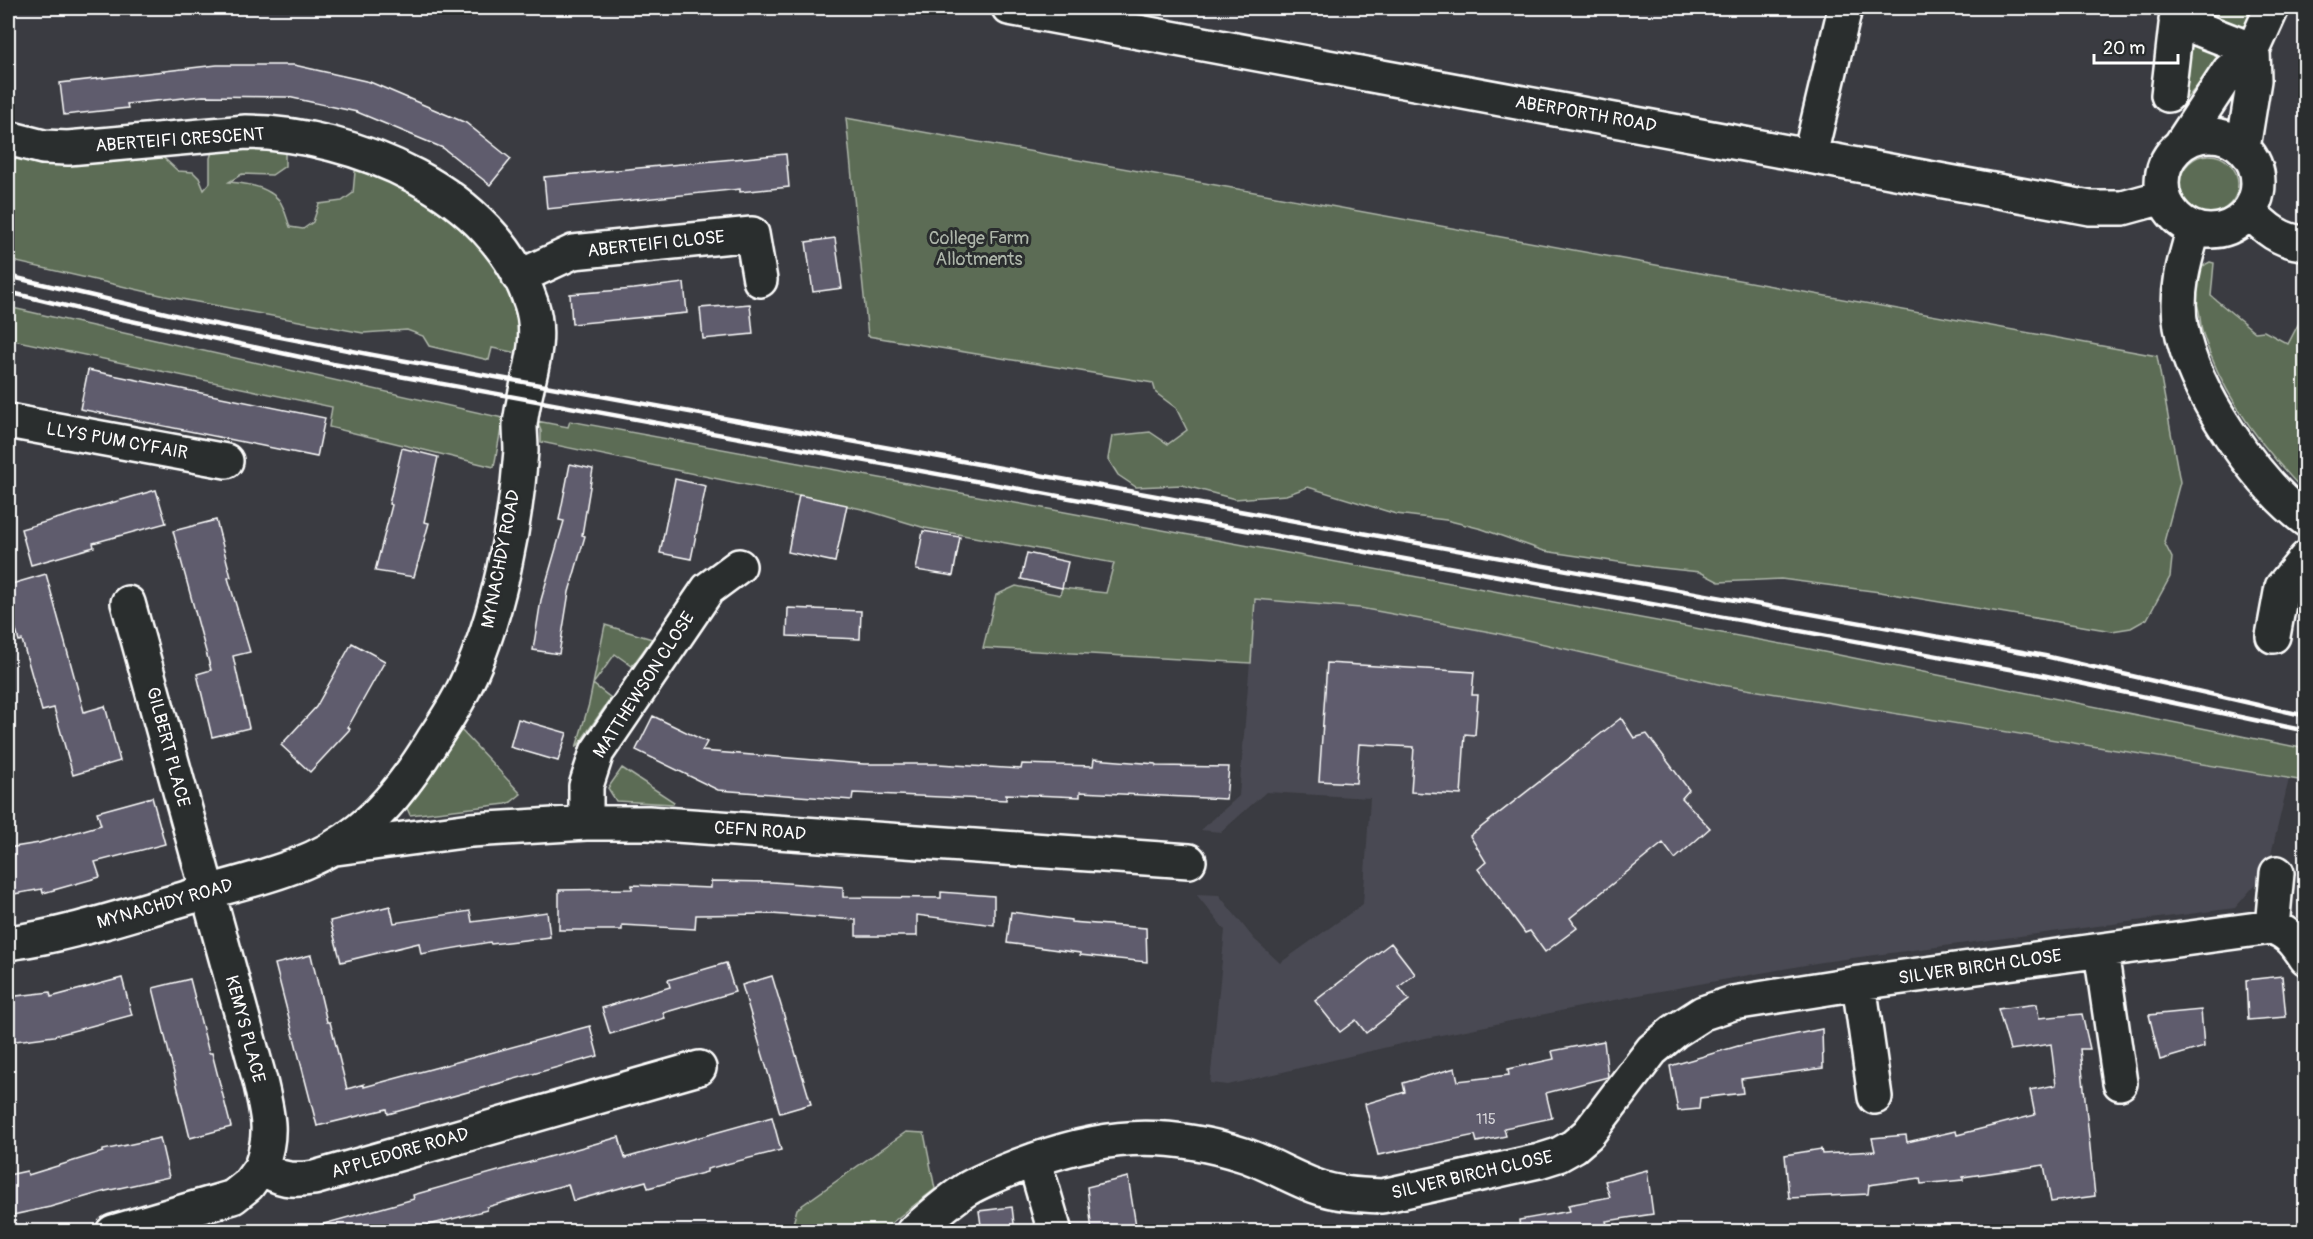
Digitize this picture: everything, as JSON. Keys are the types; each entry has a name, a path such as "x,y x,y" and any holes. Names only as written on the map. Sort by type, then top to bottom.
{"street":[{"name":"ABERPORTH ROAD","path":"1009,8 2090,208 2123,208 2163,197"},
{"path":"1810,155 1845,8"},
{"path":"2181,144 2206,135 2220,135 2244,148 2255,165 2259,186 2256,199 2249,212 2238,222 2224,230 2209,232 2194,229 2181,222 2170,211 2163,197 2161,183 2170,155 2181,144 2229,71 2253,50 2272,8"},
{"path":"2168,95 2177,14 2253,50"},
{"path":"2244,148 2254,80 2253,50"},
{"name":"ABERTEIFI CRESCENT","path":"8,138 43,147 68,148 246,132 287,135 346,148 398,167 444,193 483,227 509,259 519,277"},
{"path":"2249,212 2268,231 2296,243 2306,243"},
{"path":"2194,229 2182,268 2179,296 2181,327 2192,363 2215,409 2254,467 2306,520"},
{"name":"ABERTEIFI CLOSE","path":"519,277 573,252 752,234 760,280"},
{"name":"MYNACHDY ROAD","path":"8,943 77,930 271,874 308,861 357,832 378,813 423,756 467,683 486,635 505,558 521,449 520,425 536,352 531,303 519,277"},
{"name":"LLYS PUM CYFAIR","path":"8,421 226,461"},
{"path":"2273,636 2282,587 2306,558"},
{"name":"MATTHEWSON CLOSE","path":"586,823 586,786 597,752 708,589 739,566"},
{"name":"GILBERT PLACE","path":"128,603 208,891"},
{"name":"CEFN ROAD","path":"332,848 471,830 586,823 683,825 1189,861"},
{"path":"2277,873 2271,927 2285,932 2295,941 2306,958"},
{"name":"KEMYS PLACE","path":"208,891 268,1116 269,1134 261,1167"},
{"name":"SILVER BIRCH CLOSE","path":"913,1232 967,1190 992,1177 1059,1151 1116,1139 1142,1137 1178,1139 1215,1146 1250,1157 1317,1187 1359,1195 1382,1196 1558,1155 1574,1146 1588,1134 1652,1050 1703,1013 1734,1003 1859,983 2271,927"},
{"path":"2101,951 2120,1083"},
{"path":"1859,983 1875,1097"},
{"name":"APPLEDORE ROAD","path":"261,1167 283,1179 314,1178 699,1068"},
{"path":"1034,1160 1055,1232"},
{"path":"113,1232 233,1197 248,1185 261,1167"}],"shaded area":[{"path":"1255,599 1360,608 1496,633 1722,685 2289,779 2267,871 2235,908 1822,962 1644,994 1421,1039 1228,1085 1210,1083 1225,930 1196,894 1219,895 1254,939 1280,963 1363,904 1370,798 1266,792 1221,832 1201,830 1239,796"}],"green space":[{"path":"2191,8 2257,8 2247,25 2235,28 2196,17"},
{"path":"2194,44 2217,49 2222,63 2210,71 2181,105 2189,47"},
{"name":"College Farm Allotments","path":"846,118 2157,356 2180,482 2164,542 2172,558 2170,577 2147,619 2131,628 2112,631 1880,592 1781,579 1719,582 1700,572 1544,551 1482,529 1446,520 1396,514 1308,487 1286,495 1235,499 1182,485 1136,487 1118,475 1108,459 1112,436 1150,432 1168,444 1187,430 1176,408 1156,393 1153,383 868,336"},
{"path":"8,145 155,150 178,171 193,172 199,178 204,190 210,183 210,158 214,145 285,151 285,166 272,175 242,174 229,182 248,184 268,191 281,203 290,227 303,229 313,222 319,204 342,201 353,193 355,172 360,160 463,219 517,289 527,355 492,348 489,360 429,346 423,336 407,330 363,333 165,296 8,260"},
{"path":"2203,155 2215,155 2230,163 2238,178 2238,190 2230,205 2215,213 2203,213 2188,205 2180,190 2180,178 2188,163"},
{"path":"2210,262 2214,263 2211,296 2255,332 2264,331 2288,344 2301,319 2305,316 2305,492 2258,438 2232,399 2211,356 2202,331 2195,291 2199,271"},
{"path":"8,307 503,418 494,467 329,427 332,407 8,339"},
{"path":"537,421 568,427 570,421 1809,649 2296,747 2305,749 2305,781 1722,685 1496,633 1360,608 1255,599 1251,663 983,648 996,595 1016,586 1060,595 1062,588 1106,593 1114,563 925,528 862,509 541,442 541,431"},
{"path":"605,625 652,639 632,666 615,654 593,684"},
{"path":"593,684 611,698 576,748 589,704"},
{"path":"461,730 521,794 506,804 410,815 406,806 424,786"},
{"path":"622,768 674,802 673,804 616,801 608,788"},
{"path":"906,1132 924,1133 935,1189 881,1231 791,1231 797,1209"}],"building":[{"path":"217,65 294,65 370,82 466,123 511,159 490,185 443,148 357,112 288,97 203,96 127,104 128,108 64,115 60,83"},
{"path":"786,154 789,187 740,192 740,189 547,209 544,177"},
{"path":"835,238 842,288 813,292 806,242"},
{"path":"684,283 687,313 572,324 570,294"},
{"path":"750,304 753,334 703,339 700,308"},
{"path":"88,370 325,418 317,457 80,409"},
{"path":"402,448 438,457 424,522 429,523 414,577 375,571 392,505 389,504"},
{"path":"570,464 593,469 582,535 585,536 569,592 559,654 533,650 541,600 564,521 559,520"},
{"path":"675,479 706,486 691,559 660,553"},
{"path":"156,490 166,523 93,543 94,547 31,565 21,529"},
{"path":"799,495 847,505 835,562 788,552"},
{"path":"216,520 231,577 228,578 250,652 233,656 249,728 212,737 197,674 211,670 173,531"},
{"path":"923,531 960,537 953,576 916,570"},
{"path":"1027,553 1068,562 1062,588 1021,579"},
{"path":"46,574 84,712 105,706 120,761 73,775 54,708 42,711 22,640 19,641 8,602 8,585"},
{"path":"788,608 861,611 860,639 787,636"},
{"path":"352,643 385,661 348,727 350,729 310,772 281,745 316,707"},
{"path":"1327,663 1474,672 1472,695 1478,695 1475,735 1465,734 1461,795 1411,792 1414,747 1359,744 1356,783 1319,781"},
{"path":"653,716 707,742 702,751 864,764 938,764 1021,769 1022,764 1093,766 1094,759 1156,764 1156,766 1229,767 1226,799 1080,792 1080,797 1006,794 1006,800 853,793 852,800 718,790 636,750"},
{"path":"1621,718 1634,738 1647,734 1689,790 1682,798 1710,828 1675,859 1663,843 1570,918 1577,928 1545,952 1530,931 1525,933 1478,869 1486,862 1470,836"},
{"path":"518,719 567,733 558,761 510,747"},
{"path":"152,797 165,844 95,862 100,877 43,893 42,889 8,895 8,848 39,843 101,825 97,812"},
{"path":"711,881 843,887 843,897 941,898 941,892 994,896 994,925 917,915 917,936 856,936 856,920 771,914 696,915 695,929 622,925 622,930 559,930 559,890 632,889 632,885 711,888"},
{"path":"390,906 394,923 470,911 472,922 547,912 550,937 491,944 490,942 421,954 419,943 341,962 330,921"},
{"path":"1011,912 1071,920 1071,922 1146,928 1147,962 1080,955 1080,953 1007,943"},
{"path":"1391,943 1415,974 1399,987 1409,1000 1366,1033 1356,1020 1340,1032 1315,1001"},
{"path":"311,955 327,1022 330,1022 347,1089 364,1084 364,1087 590,1026 598,1056 388,1114 387,1109 317,1126 275,964"},
{"path":"726,963 735,992 663,1013 665,1018 610,1034 602,1008 670,987 668,980"},
{"path":"772,976 811,1104 780,1113 742,985"},
{"path":"2282,976 2286,1017 2248,1020 2246,980"},
{"path":"122,978 132,1015 54,1036 8,1042 8,997 50,992 51,997"},
{"path":"190,979 231,1127 190,1138 153,988"},
{"path":"2037,1004 2039,1018 2082,1014 2090,1049 2080,1049 2095,1196 2051,1202 2044,1165 1963,1177 1963,1180 1921,1184 1920,1178 1869,1185 1868,1194 1789,1198 1785,1155 1821,1149 1822,1154 1875,1151 1872,1138 1906,1135 1907,1142 1956,1131 1957,1135 2035,1115 2030,1090 2056,1085 2051,1044 2010,1050 1998,1009"},
{"path":"2201,1010 2204,1047 2160,1060 2149,1015"},
{"path":"1822,1029 1823,1068 1741,1079 1743,1093 1700,1098 1699,1109 1678,1111 1670,1066 1738,1046"},
{"path":"1604,1041 1608,1077 1546,1093 1552,1118 1504,1128 1506,1136 1477,1142 1475,1135 1378,1155 1365,1104 1405,1092 1403,1083 1455,1068 1458,1081 1509,1075 1508,1069 1554,1059 1552,1051"},
{"path":"772,1117 781,1150 707,1169 707,1172 648,1188 646,1181 573,1201 568,1184 487,1207 487,1210 402,1232 321,1232 320,1225 414,1199 413,1195 619,1137 625,1158"},
{"path":"160,1138 169,1177 8,1216 8,1175 27,1171 28,1175 103,1152 103,1150"},
{"path":"1647,1170 1653,1214 1606,1221 1609,1232 1520,1232 1519,1220 1570,1211 1568,1205 1610,1197 1605,1181"},
{"path":"1128,1177 1137,1232 1092,1232 1087,1187"},
{"path":"1012,1207 1015,1232 982,1232 979,1211"}],"railway":[{"path":"8,276 204,322 373,355 2045,656 2306,716"},
{"path":"8,292 108,316 333,364 2042,675 2306,731"}]}
